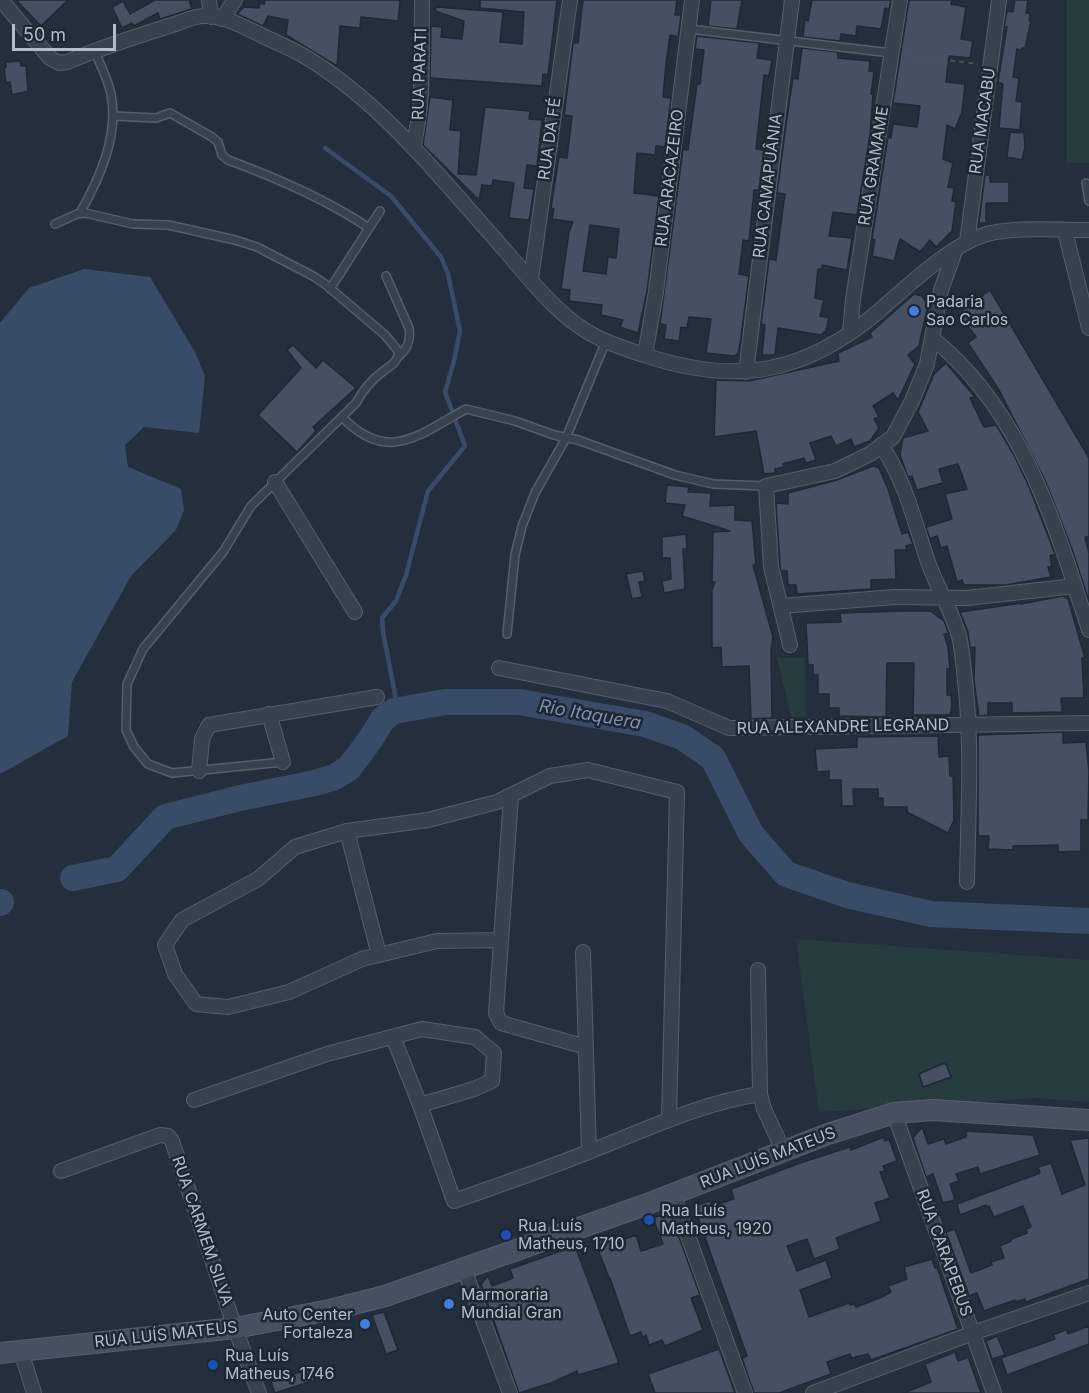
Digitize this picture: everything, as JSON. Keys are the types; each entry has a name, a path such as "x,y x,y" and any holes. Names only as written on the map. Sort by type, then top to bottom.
{"main road":[{"name":"RUA LUÍS MATEUS","path":"0,1353 235,1328 330,1310 385,1296 673,1195 828,1134 894,1113 933,1110 1089,1120"}],"street":[{"path":"2,0 31,37 54,61 59,63 204,16 240,26 304,57 367,103 413,148 531,279 578,326 606,341 645,355 698,369 746,372 780,367 805,359 836,343 967,242 990,233 1089,230"},
{"path":"208,0 216,18"},
{"path":"216,18 235,0"},
{"name":"RUA PARATI","path":"413,148 418,129 422,0"},
{"name":"RUA DA FÉ","path":"531,279 570,0"},
{"name":"RUA ARACAZEIRO","path":"645,355 656,292 692,0"},
{"name":"RUA CAMAPUÂNIA","path":"746,372 792,0"},
{"name":"RUA GRAMAME","path":"850,332 853,299 900,0"},
{"name":"RUA MACABU","path":"967,242 999,0"},
{"path":"1065,231 1089,328"},
{"path":"790,645 771,567 766,486 835,471 870,454 892,437 912,401 927,364 941,290 955,251"},
{"path":"933,339 976,380 1020,448 1056,527 1089,630"},
{"path":"881,445 902,482 932,575 955,622 960,642 969,725 967,882"},
{"path":"275,482 355,612"},
{"path":"781,606 896,597 945,599 1004,595 1075,586"},
{"name":"RUA ALEXANDRE LEGRAND","path":"499,668 667,700 729,728 1089,723"},
{"path":"199,771 202,738 209,725 378,697"},
{"path":"269,714 283,762"},
{"path":"501,940 437,941 362,959 289,992 228,1007 196,1004 175,974 165,945 182,920 258,879 295,847 347,831 428,820 497,802 550,776 588,770 677,792 669,1119"},
{"path":"511,796 496,1013 501,1023 586,1047"},
{"path":"347,831 379,955"},
{"path":"583,952 589,1152"},
{"path":"758,970 760,1094 784,1152"},
{"path":"194,1100 327,1054 422,1029 475,1037 494,1053 492,1081 474,1089 420,1105"},
{"path":"393,1036 454,1201 589,1152 669,1119 731,1099 760,1094"},
{"name":"RUA CARAPEBUS","path":"894,1113 994,1393"},
{"name":"RUA CARMEM SILVA","path":"61,1171 160,1135 168,1136 172,1141 259,1393"},
{"path":"673,1195 745,1393"},
{"path":"464,1269 510,1393"},
{"path":"813,1393 973,1333 1089,1293"},
{"path":"21,1351 34,1393"}],"lane":[{"path":"688,29 891,53"},
{"path":"80,213 100,175 113,116 111,93 94,50"},
{"path":"113,116 156,118 170,113 212,136 218,142 222,155 228,160 309,194 350,215 369,228"},
{"path":"1086,183 1089,201"},
{"path":"330,289 380,211"},
{"path":"55,224 80,213 133,225 168,225 235,240 270,253 313,276 330,289 385,335 397,349 399,356"},
{"path":"283,762 172,773 148,764 134,747 126,730 126,684 143,649 223,552 251,506 356,403 362,392 380,373 393,365 407,347 409,328 386,276"},
{"path":"507,634 515,555 522,526 535,493 566,438 606,341"},
{"path":"342,417 353,429 363,434 375,439 396,442 414,438 466,410 515,421 578,440 675,475 713,484 766,486"}],"path":[{"path":"891,53 990,66"}],"green space":[{"path":"1067,0 1089,0 1089,163 1067,163"},
{"path":"777,658 805,658 806,716 791,717"},
{"path":"796,939 1089,960 1089,1102 1034,1098 819,1112"}],"water":[{"path":"84,269 150,277 195,352 205,376 199,433 144,427 125,445 128,467 181,489 184,510 176,530 131,576 72,682 68,736 0,774 0,323 29,288"}],"building":[{"path":"16,0 68,0 41,26"},
{"path":"155,0 189,0 192,9 160,19 158,13 134,26 132,23 122,28 112,7 123,1 130,14"},
{"path":"265,0 399,0 400,3 398,21 361,17 360,28 340,26 337,66 286,35 288,20 268,16 263,26 237,14 244,7 259,8 260,3 264,4"},
{"path":"480,0 557,0 548,75 543,74 542,86 430,78 431,26 442,27 441,37 462,39 464,21 435,11 436,7 503,12 500,42 522,44 524,12 480,8"},
{"path":"583,0 677,0 675,15 681,15 678,37 670,35 663,97 671,98 665,147 656,146 655,155 637,153 634,193 659,196 647,291 638,333 620,327 623,320 601,315 602,305 569,301 570,290 561,289 569,232 573,222 552,219 554,209 551,208 559,157 567,158 572,116 564,115 573,43 578,43","holes":["590,225 619,229 616,258 608,257 606,274 583,271"]},
{"path":"711,0 742,0 737,29 708,26"},
{"path":"812,0 891,0 889,9 885,8 881,29 857,26 856,36 841,34 840,41 803,37 805,20 808,21"},
{"path":"909,0 952,0 951,4 966,7 961,39 973,41 970,58 949,56 946,82 965,84 962,112 955,129 947,125 943,159 953,163 948,187 954,188 952,201 956,202 952,231 936,247 930,240 920,252 900,239 894,261 872,256 875,240 872,239 888,137 891,138 893,124 917,127 920,106 893,103"},
{"path":"1015,0 1028,0 1026,13 1030,13 1029,21 1031,21 1025,48 1017,49 1013,77 1019,78 1016,101 1022,102 1020,130 999,128 1003,84 998,82 1007,27 1004,27 1007,11 1013,12"},
{"path":"697,36 759,43 757,58 772,60 769,76 764,75 756,149 764,150 759,190 754,190 749,241 743,240 739,274 749,276 740,344 738,354 734,356 706,353 711,319 689,317 687,328 681,327 679,341 664,339 666,325 660,324 683,149 688,150 697,84 700,84 704,50 695,49"},
{"path":"802,48 838,52 838,58 870,61 869,71 874,71 870,135 857,215 833,212 829,236 852,238 847,270 822,265 822,269 818,269 815,298 824,300 820,316 829,318 826,331 821,335 778,328 775,355 762,355 765,325 761,324 769,259 776,260 785,194 777,193 793,78 798,79"},
{"path":"20,61 21,66 26,66 28,91 12,95 10,82 6,83 4,68 6,62"},
{"path":"430,97 453,100 450,130 461,131 458,174 476,175 485,107 530,111 529,119 542,120 537,166 527,165 524,188 534,189 529,220 509,218 514,183 493,180 492,186 482,185 479,200 423,145"},
{"path":"1010,132 1024,133 1025,147 1022,160 1007,157"},
{"path":"985,175 990,175 990,182 1009,182 1009,203 986,203 986,223 979,223"},
{"path":"990,290 1089,458 1089,537 1085,537 1089,553 1089,601 1045,480 999,390 968,343 976,337 958,313"},
{"path":"914,294 922,296 928,305 919,346 908,355 915,364 898,400 893,393 873,406 879,417 874,419 879,428 870,441 854,447 851,439 836,446 831,436 810,443 816,460 806,463 804,458 783,464 784,467 775,469 775,473 764,474 756,431 714,437 716,380 749,381 839,361 838,353 872,337 870,333"},
{"path":"293,345 316,368 323,360 356,388 313,427 316,431 297,452 258,415 301,368 287,350"},
{"path":"946,363 975,397 970,398 984,427 996,425 1014,455 1055,554 1050,556 1052,566 1048,567 1051,577 1006,585 964,585 962,580 957,582 947,546 941,548 937,536 930,539 926,527 952,519 945,494 967,489 958,464 939,469 943,483 917,490 912,476 908,477 900,455 903,438 928,431 918,412 934,374"},
{"path":"873,466 879,468 888,489 902,534 908,532 913,544 906,546 907,550 895,550 896,579 871,580 871,589 797,594 796,585 788,585 787,571 781,571 776,503 788,504 788,493 837,480"},
{"path":"667,485 689,487 688,492 711,493 710,506 735,505 735,520 752,521 756,565 753,565 773,637 771,651 772,718 751,719 749,666 722,667 721,647 712,648 712,590 715,582 712,582 713,532 730,531 682,516 685,505 665,503"},
{"path":"686,534 687,549 683,549 685,589 664,593 662,581 671,579 670,558 662,558 662,537"},
{"path":"643,571 645,581 639,582 642,597 632,599 626,574"},
{"path":"1063,596 1068,599 1085,658 1082,658 1084,698 1061,698 1062,712 1012,713 1012,703 988,703 988,715 979,716 974,680 975,647 970,648 968,632 960,612"},
{"path":"930,611 944,621 949,634 944,634 950,669 947,669 947,695 951,695 950,715 913,715 914,663 887,663 886,717 839,716 839,708 829,708 829,694 818,694 818,675 813,675 813,665 808,665 806,623 841,622 840,613"},
{"path":"1063,732 1063,743 1086,742 1089,771 1088,820 1081,820 1081,851 1058,852 1058,845 1013,846 1013,850 988,849 989,836 978,836 978,735"},
{"path":"938,736 939,757 949,756 950,776 953,776 954,820 948,833 907,812 907,807 883,807 883,798 878,798 878,789 853,789 854,806 842,806 841,780 829,780 829,771 817,772 815,749 857,747 857,737"},
{"path":"946,1064 951,1077 923,1087 919,1074"},
{"path":"922,1127 928,1144 944,1139 946,1144 966,1137 966,1131 1033,1135 1040,1155 980,1174 978,1167 956,1174 959,1181 950,1184 955,1200 943,1203 933,1174 926,1177 913,1138"},
{"path":"884,1137 885,1141 889,1139 897,1161 883,1166 885,1171 880,1172 890,1198 875,1203 881,1221 836,1238 840,1249 814,1259 807,1239 787,1246 797,1271 826,1260 832,1278 800,1290 809,1317 849,1303 856,1307 882,1297 891,1292 888,1286 907,1279 904,1267 932,1259 935,1268 937,1267 958,1329 871,1360 868,1354 852,1358 850,1354 827,1362 831,1374 779,1393 754,1393 742,1358 747,1356 694,1206 710,1201 712,1206 734,1199 731,1189 803,1162 850,1147 851,1150"},
{"path":"1089,1138 1089,1279 1026,1302 1025,1299 1015,1302 1015,1300 984,1311 977,1293 969,1296 946,1232 955,1229 971,1273 1004,1258 1000,1246 1027,1233 1026,1229 1031,1227 1023,1206 994,1217 989,1206 986,1207 986,1205 960,1215 957,1204 1040,1173 1038,1167 1051,1163 1062,1194 1085,1185 1070,1140"},
{"path":"670,1212 700,1295 691,1298 703,1330 665,1346 662,1340 649,1345 646,1335 643,1337 641,1332 630,1336 594,1239 604,1235 607,1242 618,1238 619,1241 636,1235 641,1251 663,1244 653,1218"},
{"path":"575,1246 619,1363 578,1375 577,1371 551,1383 519,1393 481,1284 488,1276 492,1286 513,1278 510,1269"},
{"path":"384,1312 398,1350 386,1354 372,1315"},
{"path":"1089,1326 1089,1344 1007,1375 1001,1358 1055,1339 1053,1335 1066,1330 1068,1334"},
{"path":"997,1336 1005,1355 992,1359 986,1341"},
{"path":"719,1349 735,1393 655,1393 648,1374"},
{"path":"955,1352 958,1361 968,1357 981,1393 904,1393 931,1382 925,1364"},
{"path":"311,1368 315,1380 275,1393 271,1382"}],"waterway":[{"path":"325,148 391,196 441,257 448,274 460,331 445,392 465,446 428,491 406,575 396,601 382,618 398,710"},
{"name":"Rio Itaquera","path":"73,878 117,869 165,817 335,777 349,768 383,719 394,711 445,702 519,702 645,724 682,737 713,758 751,834 786,874 847,895 931,914 1089,921"}],"place":[{"name":"Padaria Sao Carlos","path":"914,311"},
{"name":"Rua Luís Matheus, 1920","path":"649,1220"},
{"name":"Rua Luís Matheus, 1710","path":"506,1235"},
{"name":"Marmoraria Mundial Gran","path":"449,1304"},
{"name":"Auto Center Fortaleza","path":"365,1324"},
{"name":"Rua Luís Matheus, 1746","path":"213,1365"}]}
